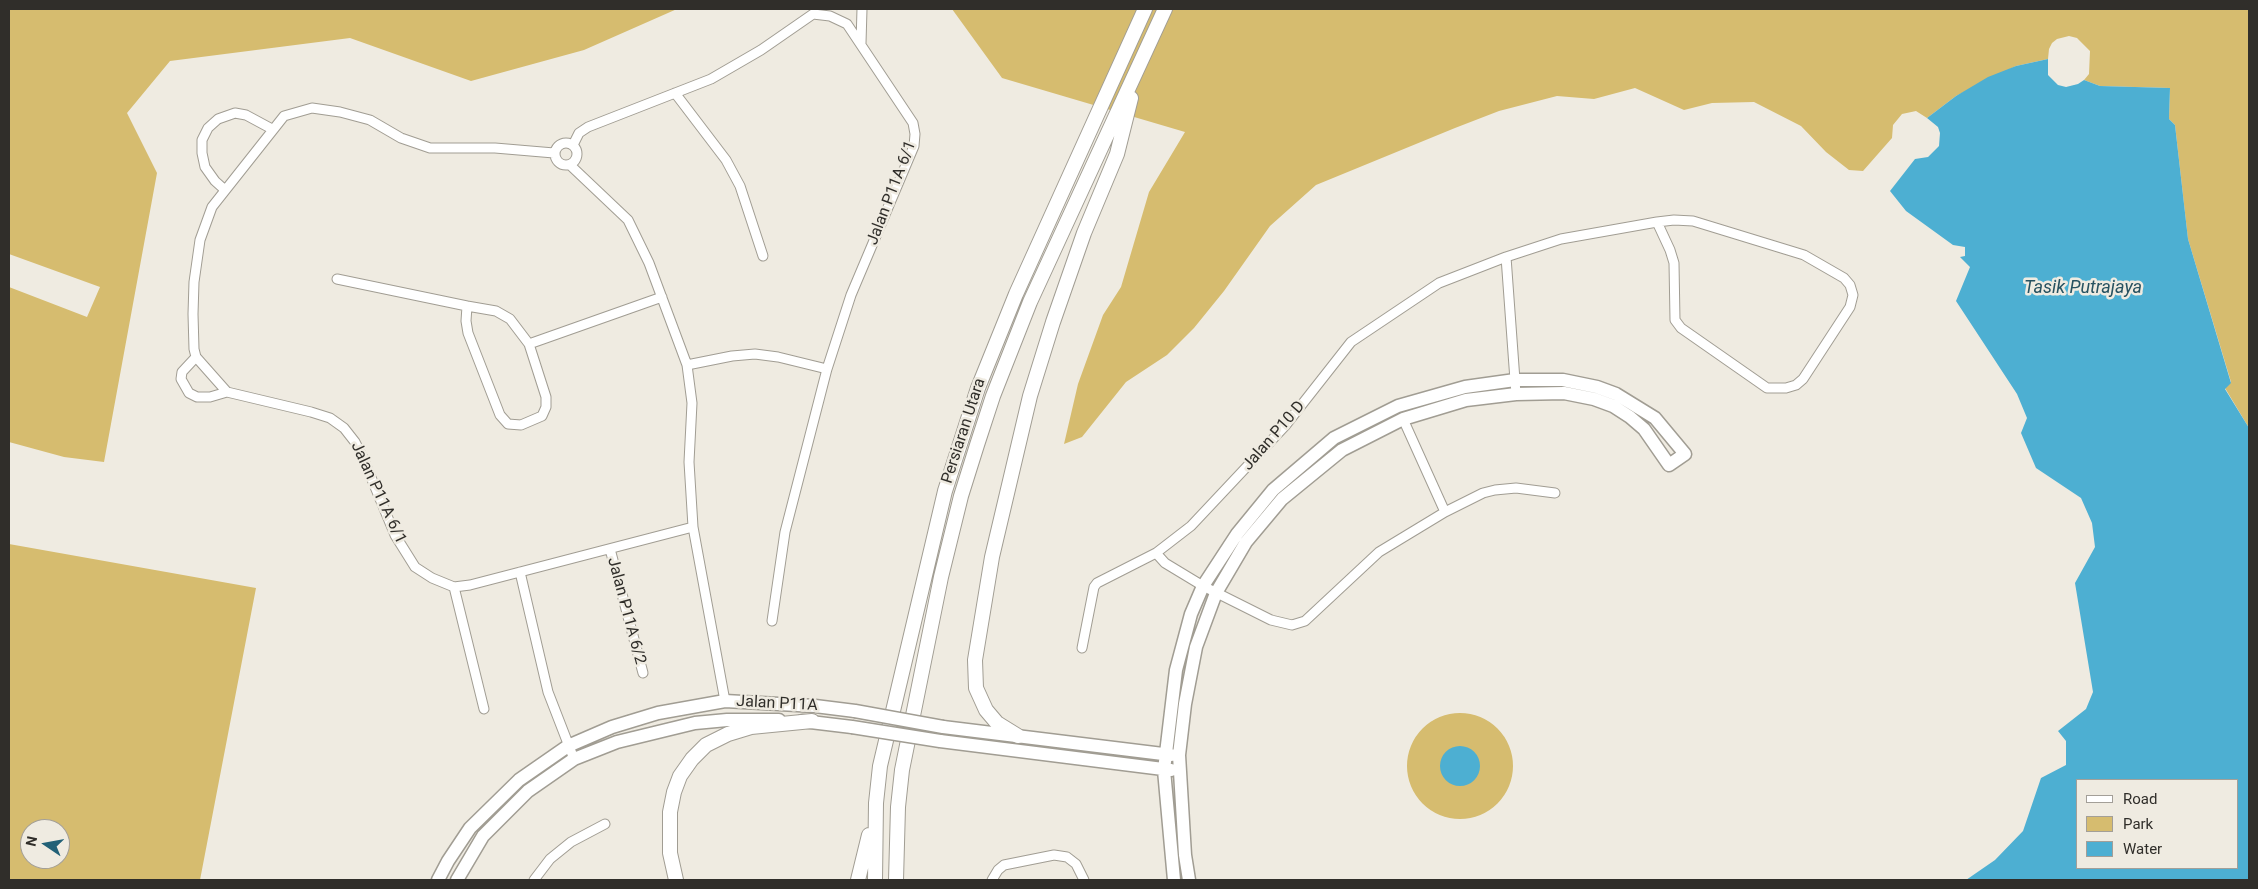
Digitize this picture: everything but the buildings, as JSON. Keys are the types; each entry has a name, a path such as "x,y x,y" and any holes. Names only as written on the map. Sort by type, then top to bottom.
{"main road":[{"name":"Persiaran Utara","path":"875,880 876,803 880,766 945,491 978,388 1016,294 1145,9"},
{"name":"Persiaran Utara","path":"896,880 898,807 902,770 941,577 961,496 993,396 1030,302 1164,9"},
{"path":"1018,736 997,723 986,710 976,688 974,660 992,557 1030,396 1084,233 1116,154 1140,63"},
{"path":"676,880 670,853 670,812 680,776 692,759 706,745 728,734 751,727 812,721"},
{"path":"858,880 876,803"}],"street":[{"path":"861,43 862,9"},
{"name":"Jalan P11A 6/1","path":"573,145 579,134 588,127 711,79 761,50 815,11 840,19 847,24 913,123 915,134 914,146 851,295 827,369 785,532 772,621"},
{"path":"674,93 726,160 740,186 763,256"},
{"path":"196,357 182,372 180,379 189,393 197,397 210,397 227,392 196,357 194,349 194,282 200,240 212,206 284,116 312,108 370,120 401,138 430,148 494,148 554,153"},
{"path":"226,190 215,181 205,167 202,140 208,128 218,119 235,113 246,115 272,129"},
{"path":"570,165 576,159 577,152 573,145 565,142 558,146 554,153 556,160 562,165 570,165 628,220 662,297 687,365 692,403 690,462 693,527 725,701"},
{"name":"Jalan P10 D","path":"1082,648 1094,587 1097,583 1156,553 1192,526 1286,426 1351,342 1439,283 1506,257 1561,240 1656,222 1693,221 1804,255 1844,278 1852,290 1850,307 1804,379 1786,388 1767,388 1681,328 1675,320 1674,311 1674,263 1670,250 1656,222"},
{"path":"1506,257 1516,394"},
{"path":"338,279 496,311 510,319 529,344 546,397 546,406 542,416 521,425 508,424 500,415 468,333 466,321 467,306"},
{"path":"529,344 662,297"},
{"path":"687,365 732,356 755,354 778,357 827,369"},
{"path":"1174,880 1164,770 1176,670 1191,614 1202,586 1237,534 1273,490 1334,438 1398,406 1465,387 1515,380 1563,380 1597,387 1616,394 1655,418 1685,454 1669,465 1644,429 1613,406 1594,398 1564,392 1516,394 1466,400 1403,419 1342,450 1282,499 1246,542 1216,593 1196,647 1185,704 1179,755 1185,855 1189,880"},
{"name":"Jalan P11A 6/1","path":"227,392 312,412 330,418 344,428 355,442 363,458 395,536 415,567 432,578 454,586 470,585 693,527"},
{"path":"1403,419 1446,512"},
{"path":"1156,553 1165,563 1202,586 1271,620 1292,625 1306,621 1379,552 1446,512 1483,493 1516,488 1555,492"},
{"name":"Jalan P11A 6/2","path":"610,549 643,673"},
{"path":"520,572 548,692 574,759"},
{"path":"454,586 484,708"},
{"name":"Jalan P11A","path":"438,880 470,828 519,780 568,746 612,727 658,713 725,701 815,706 855,711 943,727 1179,755"},
{"name":"Jalan P11A","path":"457,880 483,836 528,790 574,759 617,742 694,723 760,719 812,721 940,741 1179,771"},
{"path":"534,880 550,860 571,842 605,824"},
{"path":"992,880 998,870 1004,865 1054,855 1067,857 1076,864 1083,873 1084,880"}],"green space":[{"path":"9,9 677,9 584,50 471,81 350,38 170,61 127,113 157,173 104,462 64,457 9,442 9,287 87,317 100,287 9,254"},
{"path":"952,9 2249,9 2249,428 2225,388 2231,382 2188,239 2175,125 2169,119 2170,88 2100,86 2084,80 2089,74 2090,51 2077,38 2069,36 2057,39 2052,43 2048,59 2016,66 1956,96 1927,118 1916,111 1902,114 1893,125 1892,138 1863,171 1849,170 1826,152 1801,126 1754,102 1712,103 1684,110 1635,88 1594,99 1557,96 1499,111 1455,128 1316,185 1270,226 1224,291 1194,328 1167,355 1126,382 1082,437 1064,444 1078,384 1103,315 1121,287 1149,192 1185,132 1002,78"},
{"path":"9,544 256,588 200,880 9,880"},
{"path":"1460,713 1480,717 1497,729 1509,746 1513,766 1509,786 1497,803 1480,815 1460,819 1440,815 1423,803 1411,786 1407,766 1411,746 1423,729 1440,717"}],"water":[{"name":"Tasik Putrajaya","path":"2048,59 2048,75 2058,85 2066,87 2078,84 2084,80 2100,86 2170,88 2169,119 2175,125 2188,239 2231,383 2225,389 2249,428 2249,880 1966,880 1995,860 2023,831 2041,778 2066,765 2066,741 2058,731 2086,709 2093,692 2075,583 2095,547 2092,523 2081,498 2036,468 2021,433 2027,418 2017,394 1956,301 1970,267 1960,257 1965,256 1965,247 1953,245 1906,211 1890,191 1915,159 1928,157 1939,146 1940,133 1938,127 1927,118 1956,96 1988,77 2016,66"},
{"path":"1464,746 1471,749 1477,755 1480,766 1479,774 1471,783 1464,786 1456,786 1449,783 1441,774 1440,762 1443,755 1452,747"}]}
